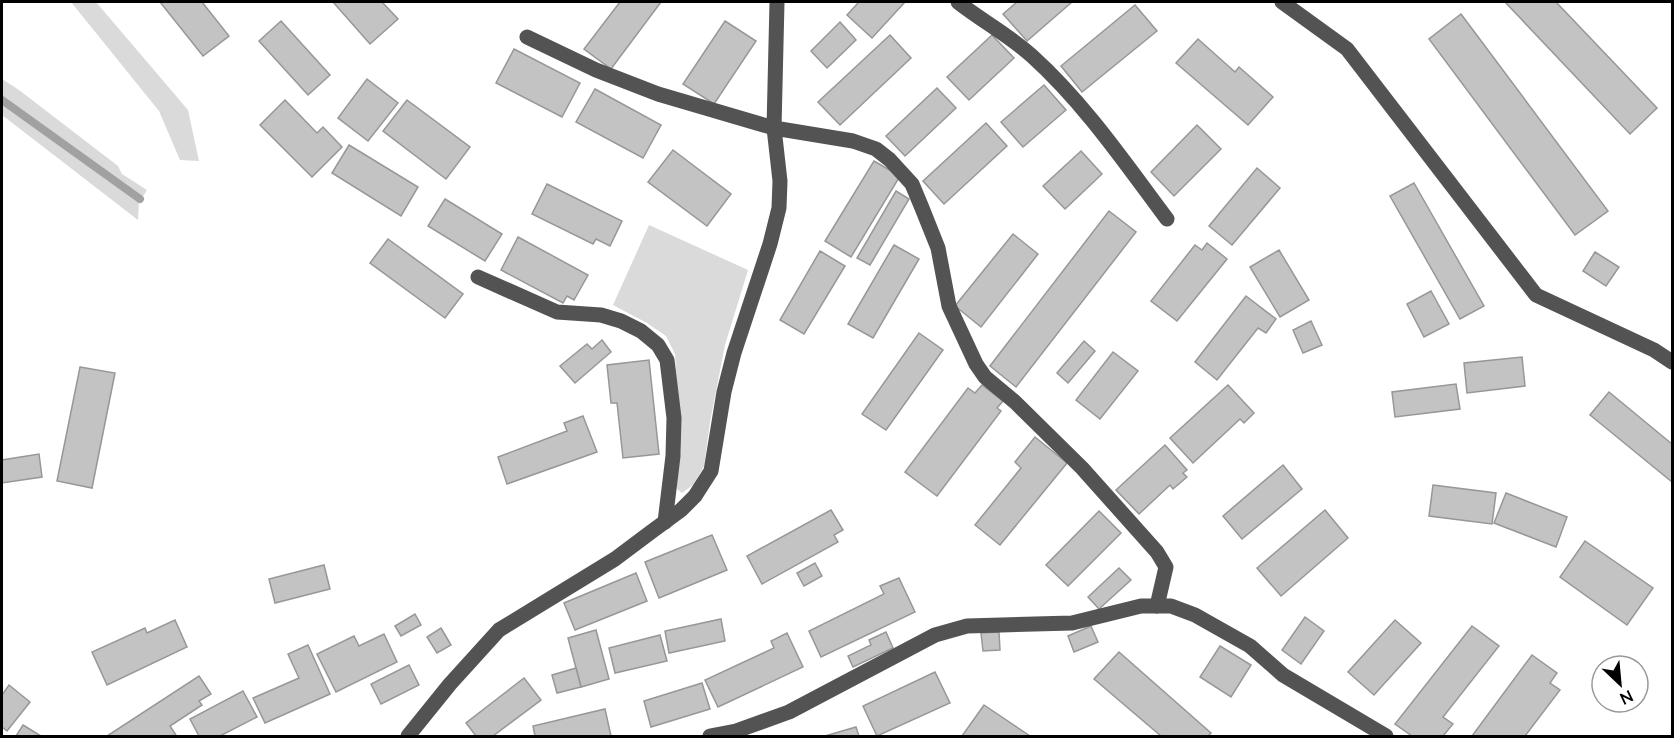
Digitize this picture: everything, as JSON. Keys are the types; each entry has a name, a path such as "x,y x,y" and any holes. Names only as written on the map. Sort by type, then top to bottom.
{"street":[{"path":"408,736 462,670 499,630 615,559 665,522 695,496 711,471 724,392 734,353 770,244 779,208 780,181 774,128 777,2"},
{"path":"958,2 975,16 1004,33 1033,57 1077,102 1100,128 1167,219"},
{"path":"1282,2 1347,49 1536,295 1654,350 1672,362"},
{"path":"527,37 596,70 658,94 774,128 853,141 876,149 901,170 912,184 938,248 949,306 976,364 985,377 1016,402 1082,468 1157,552 1166,567 1157,606"},
{"path":"478,277 557,312 601,315 621,321 641,331 658,345 667,360 674,418 673,456 665,522"},
{"path":"710,736 736,731 789,712 935,635 967,626 1072,623 1141,606 1171,606 1222,629 1250,646 1283,675 1386,736"}],"shaded area":[{"path":"71,2 96,2 188,110 199,161 180,160 159,111"},
{"path":"2,79 118,166 122,174 147,190 142,198 2,97"},
{"path":"2,102 139,201 138,220 2,115"},
{"path":"649,225 748,270 725,345 704,466 694,484 682,493 677,489 674,477 681,452 675,354 666,336 613,305"}],"building":[{"path":"160,2 202,2 229,36 203,56"},
{"path":"333,2 382,2 398,19 370,44"},
{"path":"620,2 661,2 611,69 584,49"},
{"path":"859,2 905,2 872,38 847,15"},
{"path":"1017,2 1072,2 1027,41 1003,14"},
{"path":"1505,2 1556,2 1657,108 1630,134"},
{"path":"1135,5 1157,31 1082,92 1061,66"},
{"path":"1461,14 1608,211 1575,235 1429,39"},
{"path":"281,21 330,75 308,95 259,41"},
{"path":"725,21 756,41 714,104 683,84"},
{"path":"840,22 856,40 827,68 811,51"},
{"path":"890,35 911,58 840,125 818,102"},
{"path":"992,35 1014,58 969,100 947,77"},
{"path":"1198,39 1235,72 1239,67 1273,97 1248,125 1176,63"},
{"path":"514,49 580,83 562,117 496,83"},
{"path":"367,79 398,103 368,141 338,118"},
{"path":"1044,85 1066,110 1023,147 1001,122"},
{"path":"937,88 956,108 905,156 886,136"},
{"path":"595,89 661,125 643,158 576,122"},
{"path":"285,100 317,133 323,127 342,147 312,177 260,125"},
{"path":"407,100 470,147 446,179 383,131"},
{"path":"986,123 1007,146 944,204 923,181"},
{"path":"1197,125 1221,149 1174,196 1151,172"},
{"path":"349,145 418,187 401,216 332,173"},
{"path":"673,150 731,194 707,226 648,182"},
{"path":"1081,151 1102,174 1065,209 1043,186"},
{"path":"874,161 900,176 851,257 825,241"},
{"path":"1257,168 1280,188 1232,245 1209,226"},
{"path":"1414,183 1484,306 1460,319 1390,196"},
{"path":"547,184 622,221 610,246 596,239 593,244 532,214"},
{"path":"896,191 909,199 870,265 857,258"},
{"path":"445,199 502,234 485,261 428,226"},
{"path":"1109,211 1136,232 1016,387 990,366"},
{"path":"1013,234 1038,254 981,327 955,306"},
{"path":"518,237 588,275 574,300 567,296 563,303 501,270"},
{"path":"388,239 463,294 445,318 370,263"},
{"path":"1207,243 1227,259 1177,321 1151,301 1195,245 1202,250"},
{"path":"894,245 919,259 873,338 848,324"},
{"path":"1279,250 1309,300 1280,317 1250,267"},
{"path":"820,251 845,266 804,334 780,320"},
{"path":"1595,252 1619,267 1606,286 1583,271"},
{"path":"1431,291 1449,324 1424,337 1407,304"},
{"path":"1246,296 1276,319 1266,333 1258,328 1217,380 1195,362"},
{"path":"1311,321 1322,345 1303,353 1293,330"},
{"path":"919,333 943,350 886,430 862,414"},
{"path":"602,340 611,352 575,383 560,366 587,344 592,349"},
{"path":"1084,341 1095,351 1068,383 1057,373"},
{"path":"1113,352 1138,371 1100,419 1076,400"},
{"path":"1522,357 1525,386 1467,393 1464,363"},
{"path":"649,360 659,454 623,458 617,403 611,403 607,365"},
{"path":"80,367 115,373 92,488 57,481"},
{"path":"1456,384 1460,409 1395,417 1392,392"},
{"path":"982,385 1003,401 997,408 1001,411 937,496 905,472 968,388 975,393"},
{"path":"1228,385 1254,413 1244,423 1240,419 1193,463 1170,438"},
{"path":"1609,392 1672,444 1672,482 1590,415"},
{"path":"583,416 597,452 507,484 498,457 567,431 564,423"},
{"path":"1035,437 1067,463 1000,545 975,525 1021,468 1015,462"},
{"path":"1165,445 1187,470 1183,473 1187,477 1173,489 1170,485 1139,514 1116,490"},
{"path":"39,454 42,477 2,483 2,460"},
{"path":"1283,465 1302,489 1242,539 1223,516"},
{"path":"1433,485 1496,493 1492,524 1429,516"},
{"path":"1506,493 1567,517 1556,547 1494,523"},
{"path":"831,510 843,530 834,535 838,542 762,584 747,556"},
{"path":"1325,510 1348,538 1281,596 1257,568"},
{"path":"1099,511 1121,533 1068,586 1046,565"},
{"path":"712,535 727,570 659,598 645,562"},
{"path":"1585,541 1653,588 1627,625 1560,577"},
{"path":"815,563 822,576 804,586 797,573"},
{"path":"324,565 330,589 275,603 269,579"},
{"path":"1119,568 1131,580 1099,609 1088,597"},
{"path":"636,573 647,601 575,630 564,603"},
{"path":"899,578 915,612 821,657 809,631 884,594 880,586"},
{"path":"415,614 421,625 401,636 395,626"},
{"path":"1305,617 1324,631 1301,664 1282,650"},
{"path":"721,619 725,641 669,653 665,631"},
{"path":"175,620 187,647 107,685 92,652 145,628 147,633"},
{"path":"1395,620 1421,643 1374,695 1348,672"},
{"path":"1091,626 1098,642 1074,652 1068,636"},
{"path":"1472,626 1499,646 1443,717 1453,724 1443,736 1412,736 1395,724"},
{"path":"441,628 451,645 437,653 427,637"},
{"path":"596,630 609,679 581,687 568,638"},
{"path":"886,632 893,648 853,667 848,656 871,645 869,640"},
{"path":"999,632 1000,650 983,651 981,633"},
{"path":"787,633 803,667 718,707 705,680 774,648 771,641"},
{"path":"384,634 397,662 336,692 317,654 354,636 359,646"},
{"path":"660,635 667,661 615,673 609,648"},
{"path":"308,645 330,694 265,723 253,698 299,678 288,654"},
{"path":"1220,646 1251,665 1231,697 1200,677"},
{"path":"1119,652 1211,733 1208,736 1161,736 1094,679"},
{"path":"1532,655 1557,673 1550,683 1560,690 1525,736 1472,736"},
{"path":"409,665 419,685 381,704 371,684"},
{"path":"576,668 581,687 557,693 552,675"},
{"path":"935,672 950,703 877,736 863,706"},
{"path":"199,676 211,694 199,701 202,705 170,726 176,735 107,736"},
{"path":"524,678 541,700 493,736 476,736 466,723"},
{"path":"702,683 710,709 651,727 644,701"},
{"path":"9,685 30,702 7,731 2,727 2,695"},
{"path":"243,691 257,717 220,736 199,736 190,719"},
{"path":"984,705 1030,736 962,736"},
{"path":"605,709 611,736 535,736 533,726"},
{"path":"23,725 41,736 16,736"},
{"path":"856,727 859,736 825,736"}],"waterway":[{"path":"2,100 140,199"}]}
